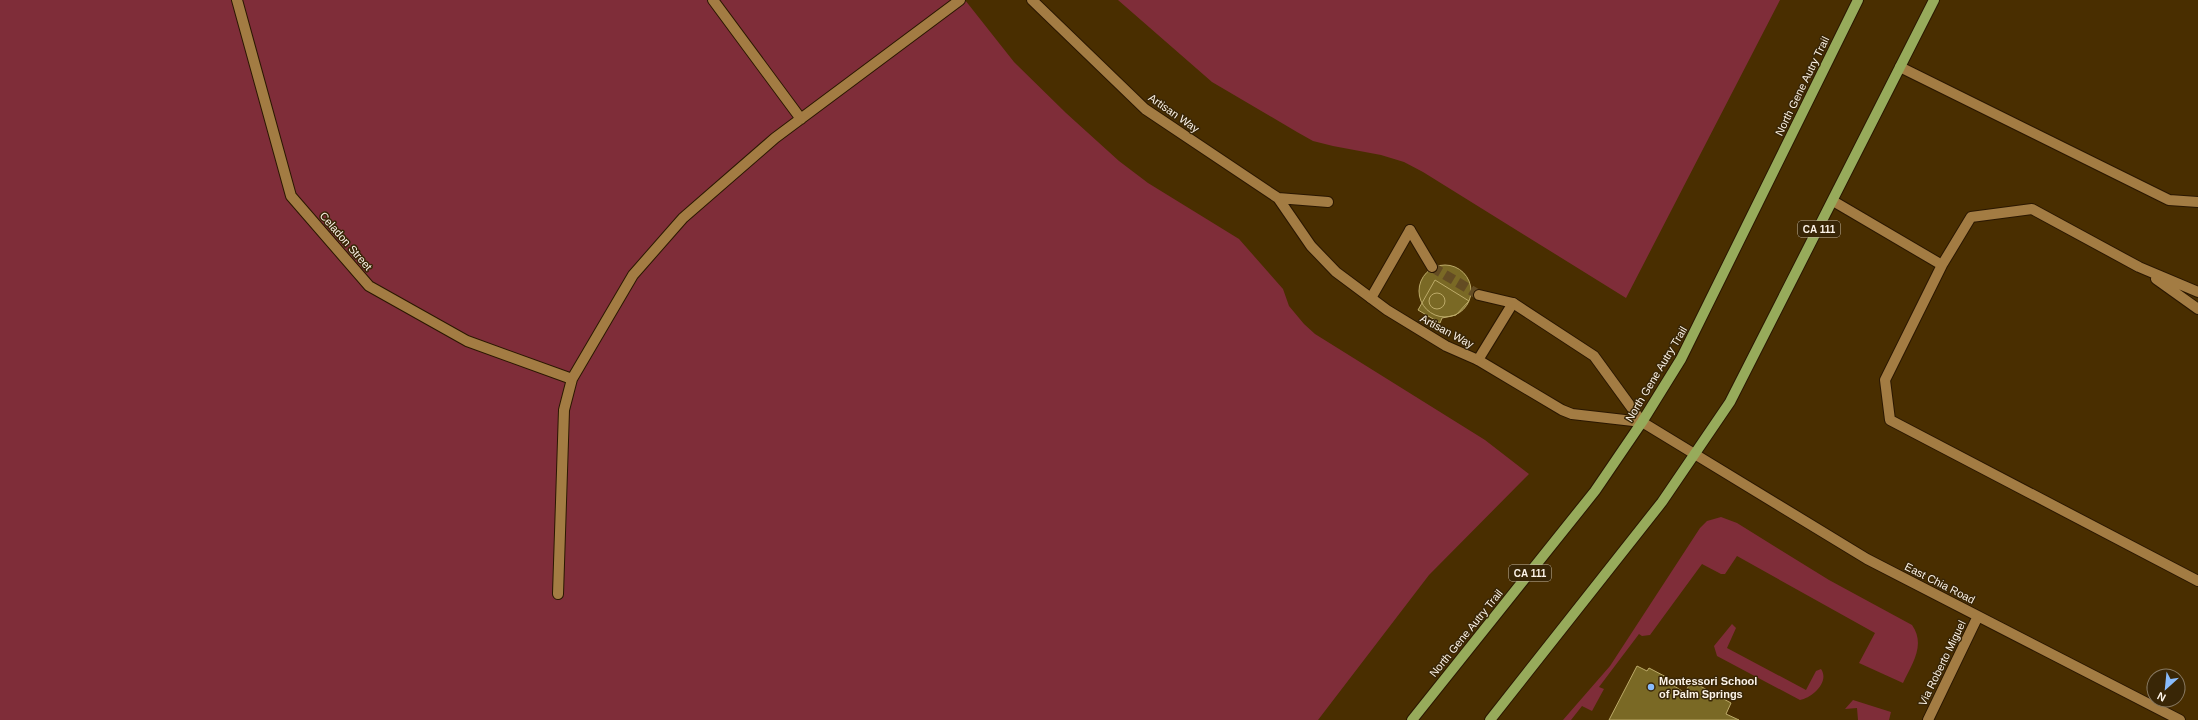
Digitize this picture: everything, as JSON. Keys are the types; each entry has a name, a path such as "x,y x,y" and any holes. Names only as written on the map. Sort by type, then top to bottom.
{"main road":[{"name":"North Gene Autry Trail","path":"1412,720 1595,491 1642,422 1681,359 1858,0"},
{"name":"CA 111","path":"1490,720 1655,511 1696,454 1730,402 1934,0"}],"street":[{"name":"Celadon Street","path":"237,0 291,196 369,286 467,341 572,379"},
{"path":"713,0 800,119"},
{"path":"558,594 564,410 572,379 633,275 678,223 775,138 960,0"},
{"name":"Artisan Way","path":"1032,0 1145,109 1278,198 1311,246 1336,272 1371,298 1446,346 1478,360 1562,410 1572,414 1642,422"},
{"path":"1900,67 2169,200 2198,202"},
{"name":"Artisan Way","path":"1278,198 1328,202"},
{"path":"1833,201 1942,265"},
{"path":"2198,292 2140,267 2032,209 1971,217 1942,265 1885,380 1890,420 2198,581"},
{"path":"1371,298 1410,230 1432,267"},
{"path":"2140,267 2198,309"},
{"name":"Artisan Way","path":"1479,295 1513,303 1594,356 1642,422 1696,454"},
{"path":"1478,360 1513,303"},
{"name":"East Chia Road","path":"1696,454 1867,559 2180,720"},
{"name":"Via Roberto Miguel","path":"1928,720 1978,616"}],"shaded area":[{"path":"0,0 965,0 1014,62 1066,113 1119,161 1148,183 1239,239 1283,289 1289,306 1304,324 1315,334 1485,440 1529,474 1429,575 1318,720 0,720"},
{"path":"1118,0 1780,0 1626,298 1423,172 1404,162 1381,155 1313,141 1297,132 1212,82"},
{"path":"1721,517 1737,523 1829,580 1912,625 1916,632 1918,647 1903,683 1859,663 1875,633 1737,556 1725,574 1721,574 1702,564 1650,635 1642,636 1639,634 1599,687 1604,689 1592,711 1582,706 1571,720 1563,720 1610,666 1700,528 1707,521"},
{"path":"1732,624 1736,628 1727,648 1806,690 1816,671 1821,669 1823,679 1818,689 1810,696 1800,700 1717,656 1714,646"},
{"path":"1853,700 1891,712 1889,720 1858,720 1857,708 1845,709"}],"building":[{"path":"1440,265 1450,265 1464,272 1471,286 1471,296 1464,310 1450,317 1440,317 1430,313 1423,306 1419,296 1419,286 1423,276 1430,269"},
{"path":"1435,280 1469,301 1456,315 1442,318 1440,323 1418,310"},
{"path":"1437,293 1443,295 1445,301 1443,307 1437,309 1431,307 1429,301 1431,295"},
{"name":"Montessori School of Palm Springs","path":"1637,666 1647,671 1649,668 1670,679 1668,682 1685,693 1691,681 1731,703 1726,714 1739,720 1609,720"}],"tunnel":[{"path":"1432,267 1479,295"}],"place":[{"name":"Montessori School of Palm Springs","path":"1651,687"}]}
